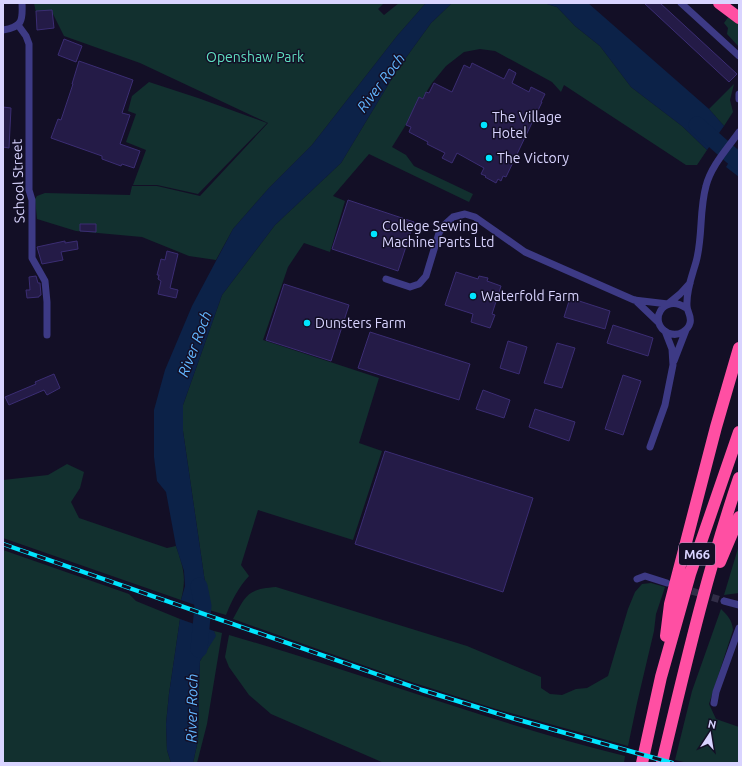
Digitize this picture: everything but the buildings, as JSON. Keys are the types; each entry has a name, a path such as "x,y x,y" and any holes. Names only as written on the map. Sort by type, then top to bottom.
{"highway":[{"path":"720,3 739,18"},
{"name":"M66","path":"642,763 660,677 670,604 716,427 739,348"},
{"name":"M66","path":"660,677 690,574 739,432"},
{"name":"M66","path":"662,763 700,610 739,478"},
{"name":"M66","path":"700,610 739,517"}],"street":[{"path":"3,30 14,28 18,25 22,18 22,3"},
{"path":"681,3 739,56"},
{"name":"School Street","path":"18,25 26,36 29,44 29,190 32,200 32,258 45,281 47,302 47,335"},
{"path":"739,94 739,99"},
{"path":"686,308 690,283 698,256 702,204 706,186 713,168 739,132"},
{"path":"386,279 410,287 419,284 426,276 439,233 443,226 453,217 465,214 475,217 525,252 634,300 668,304 680,303 686,308 691,318 673,365 665,405 650,447"},
{"path":"658,322 660,311 680,294 690,283"},
{"path":"634,300 658,322 664,331 670,341 673,365"},
{"path":"664,331 677,335 686,330"},
{"path":"637,579 645,576 667,583"},
{"path":"724,600 739,605"},
{"path":"714,703 716,692 739,628"}],"green space":[{"name":"Openshaw Park","path":"34,3 384,3 378,9 384,15 399,3 426,3 397,36 312,145 269,188 233,229 216,260 189,256 142,237 76,231 37,219 35,199 37,196 45,193 130,195 132,186 157,186 200,196 268,123 140,63 64,36 53,14 47,11 36,13"},
{"path":"452,3 544,3 557,7 575,26 600,46 631,87 682,126 707,150 697,165 686,165 564,85 561,92 552,82 495,51 480,49 464,52 446,66 432,83 392,147 406,155 414,166 473,194 469,202 369,154 333,196 345,201 330,252 304,243 288,267 263,340 379,378 359,443 382,451 353,540 258,510 241,565 249,576 236,594 226,615 209,610 183,431 183,405 222,295 275,225 341,163 397,70 431,23"},
{"path":"729,16 739,24 739,47 727,34 728,28 724,23"},
{"path":"149,82 267,123 198,194 157,185 133,185 146,150 126,142 136,114 128,111 132,96"},
{"path":"734,84 730,100 733,112 724,126 709,109"},
{"path":"67,464 84,472 80,488 71,502 79,518 167,548 176,546 181,560 184,578 181,600 3,538 3,480 48,475"},
{"path":"739,545 739,593 724,595"},
{"path":"3,550 129,594 136,601 180,619 166,724 167,750 171,763 3,763"},
{"path":"651,583 665,587 656,614 654,631 628,746 496,709 405,680 233,619 248,595 259,589 276,587 467,646 541,677 541,688 550,694 562,695 576,689 587,688 608,676 628,609 635,592 642,584"},
{"path":"721,609 732,623 733,630 709,704 716,719 739,727 739,763 688,763 675,760 692,691"},
{"path":"214,631 222,633 207,724 197,763 193,763 198,740 200,661 215,636"},
{"path":"229,635 328,665 525,729 625,756 624,763 384,763 271,714 249,695 229,667 225,657"}],"water":[{"path":"426,3 452,3 431,23 397,70 341,163 275,225 222,295 183,405 183,431 209,610 181,600 185,586 184,571 176,546 166,492 157,481 154,457 154,410 165,370 192,306 233,229 269,188 312,145 397,36"},
{"path":"544,3 588,3 709,109 724,126 707,150 682,126 631,87 600,46 575,26 557,7"},
{"path":"739,148 739,177 726,167"},
{"path":"180,619 214,631 216,636 200,661 198,740 193,763 171,763 167,750 166,724"}],"waterway":[{"name":"River Roch","path":"697,125 739,162"},
{"name":"River Roch","path":"199,586 203,606 199,649"}],"tunnel":[{"path":"682,588 724,601"}],"railway":[{"path":"3,544 422,690 512,718 672,763"}],"place":[{"name":"The Village Hotel","path":"484,125"},
{"name":"The Victory","path":"489,158"},
{"name":"College Sewing Machine Parts Ltd","path":"374,234"},
{"name":"Waterfold Farm","path":"473,296"},
{"name":"Dunsters Farm","path":"307,323"}]}
